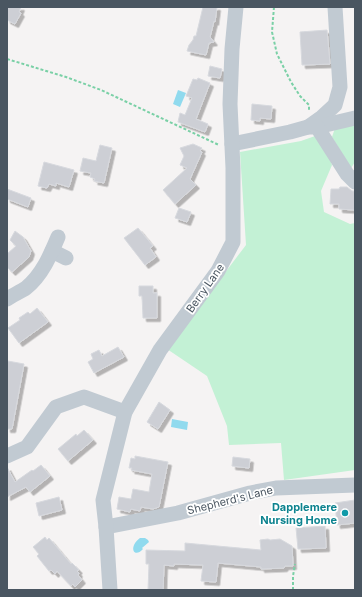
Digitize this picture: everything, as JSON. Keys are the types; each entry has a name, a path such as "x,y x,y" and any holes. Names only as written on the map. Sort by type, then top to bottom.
{"street":[{"name":"Berry Lane","path":"110,590 103,500 125,412 160,350 218,271 233,242 233,168 230,104 232,49 236,7"},
{"path":"310,127 335,105 340,87 335,7"},
{"path":"232,147 310,127 355,118"},
{"path":"310,127 355,182"},
{"path":"7,300 36,279 46,264 55,244 66,258"},
{"path":"7,456 27,446 56,406 84,396 125,412"},
{"name":"Shepherd's Lane","path":"106,527 178,513 250,493 276,488 355,485"}],"path":[{"path":"274,7 272,32 277,54 291,82 300,96 309,105 308,119 310,127"},
{"path":"7,58 101,90 232,147"},
{"path":"293,590 295,564"}],"green space":[{"path":"355,122 355,162 351,168 332,137 335,128"},
{"path":"315,136 325,145 332,165 321,191 324,212 350,224 355,223 355,470 284,480 281,443 229,445 227,426 207,376 167,349 246,245 240,152 301,141"}],"water":[{"path":"178,90 186,93 180,107 173,104"},
{"path":"172,419 188,422 187,430 171,427"},
{"path":"140,538 145,538 149,542 140,552 137,553 133,548 136,541"}],"building":[{"path":"7,7 21,7 19,12 21,13 15,24 7,20"},
{"path":"203,7 217,7 215,22 214,21 210,37 214,42 209,43 206,55 187,51 194,36 196,36"},
{"path":"327,30 330,64 302,65 300,32"},
{"path":"210,66 222,69 220,78 208,76"},
{"path":"198,78 210,83 196,119 208,124 205,132 178,122 180,113 185,115 192,98 186,96 193,79 197,80"},
{"path":"252,104 272,106 271,119 260,118 260,121 251,120"},
{"path":"193,144 202,148 200,151 202,152 190,179 196,185 175,204 163,190 187,168 180,165 184,156 180,148"},
{"path":"100,145 112,148 104,183 94,181 95,179 90,177 91,173 80,171 83,158 96,161"},
{"path":"44,162 74,170 69,187 56,183 56,186 49,184 47,188 38,186"},
{"path":"340,187 347,187 352,191 355,191 355,210 339,209 339,204 330,204 331,189 339,189"},
{"path":"7,189 31,198 28,207 7,199"},
{"path":"179,208 191,212 187,222 175,218"},
{"path":"138,228 153,246 150,248 156,257 145,265 124,238"},
{"path":"15,231 23,237 31,251 29,257 12,272 7,267 7,254 16,246 10,240"},
{"path":"139,286 153,286 153,293 157,293 157,318 143,318 142,296 139,296"},
{"path":"37,308 48,322 19,343 8,328 20,320 19,318 28,312 30,314"},
{"path":"118,347 124,357 94,373 88,362 93,359 91,354 99,350 102,356"},
{"path":"8,361 24,364 12,429 7,429"},
{"path":"159,402 170,410 158,429 147,422"},
{"path":"84,430 93,440 68,461 58,449 76,434 77,436"},
{"path":"135,456 168,462 159,507 153,509 141,507 140,511 131,509 130,512 117,509 119,497 131,499 133,489 149,492 152,474 131,470 132,468 129,468 131,458 135,459"},
{"path":"233,457 250,459 249,468 232,466"},
{"path":"41,465 50,476 30,492 26,487 7,497 7,467 15,482"},
{"path":"59,497 62,510 39,516 36,503"},
{"name":"Dapplemere Nursing Home","path":"355,500 355,523 337,525 335,503"},
{"path":"325,526 326,548 298,549 296,528"},
{"path":"45,537 47,540 49,538 71,564 72,563 79,570 77,571 79,573 78,575 82,580 75,587 73,584 71,586 57,571 55,574 51,570 49,571 37,556 39,554 33,547"},
{"path":"280,539 292,546 293,566 261,569 261,567 218,563 216,582 201,581 203,565 164,565 163,590 148,590 149,564 146,564 146,550 185,551 185,543 261,550 260,540"}],"place":[{"name":"Dapplemere Nursing Home","path":"345,513"}]}
